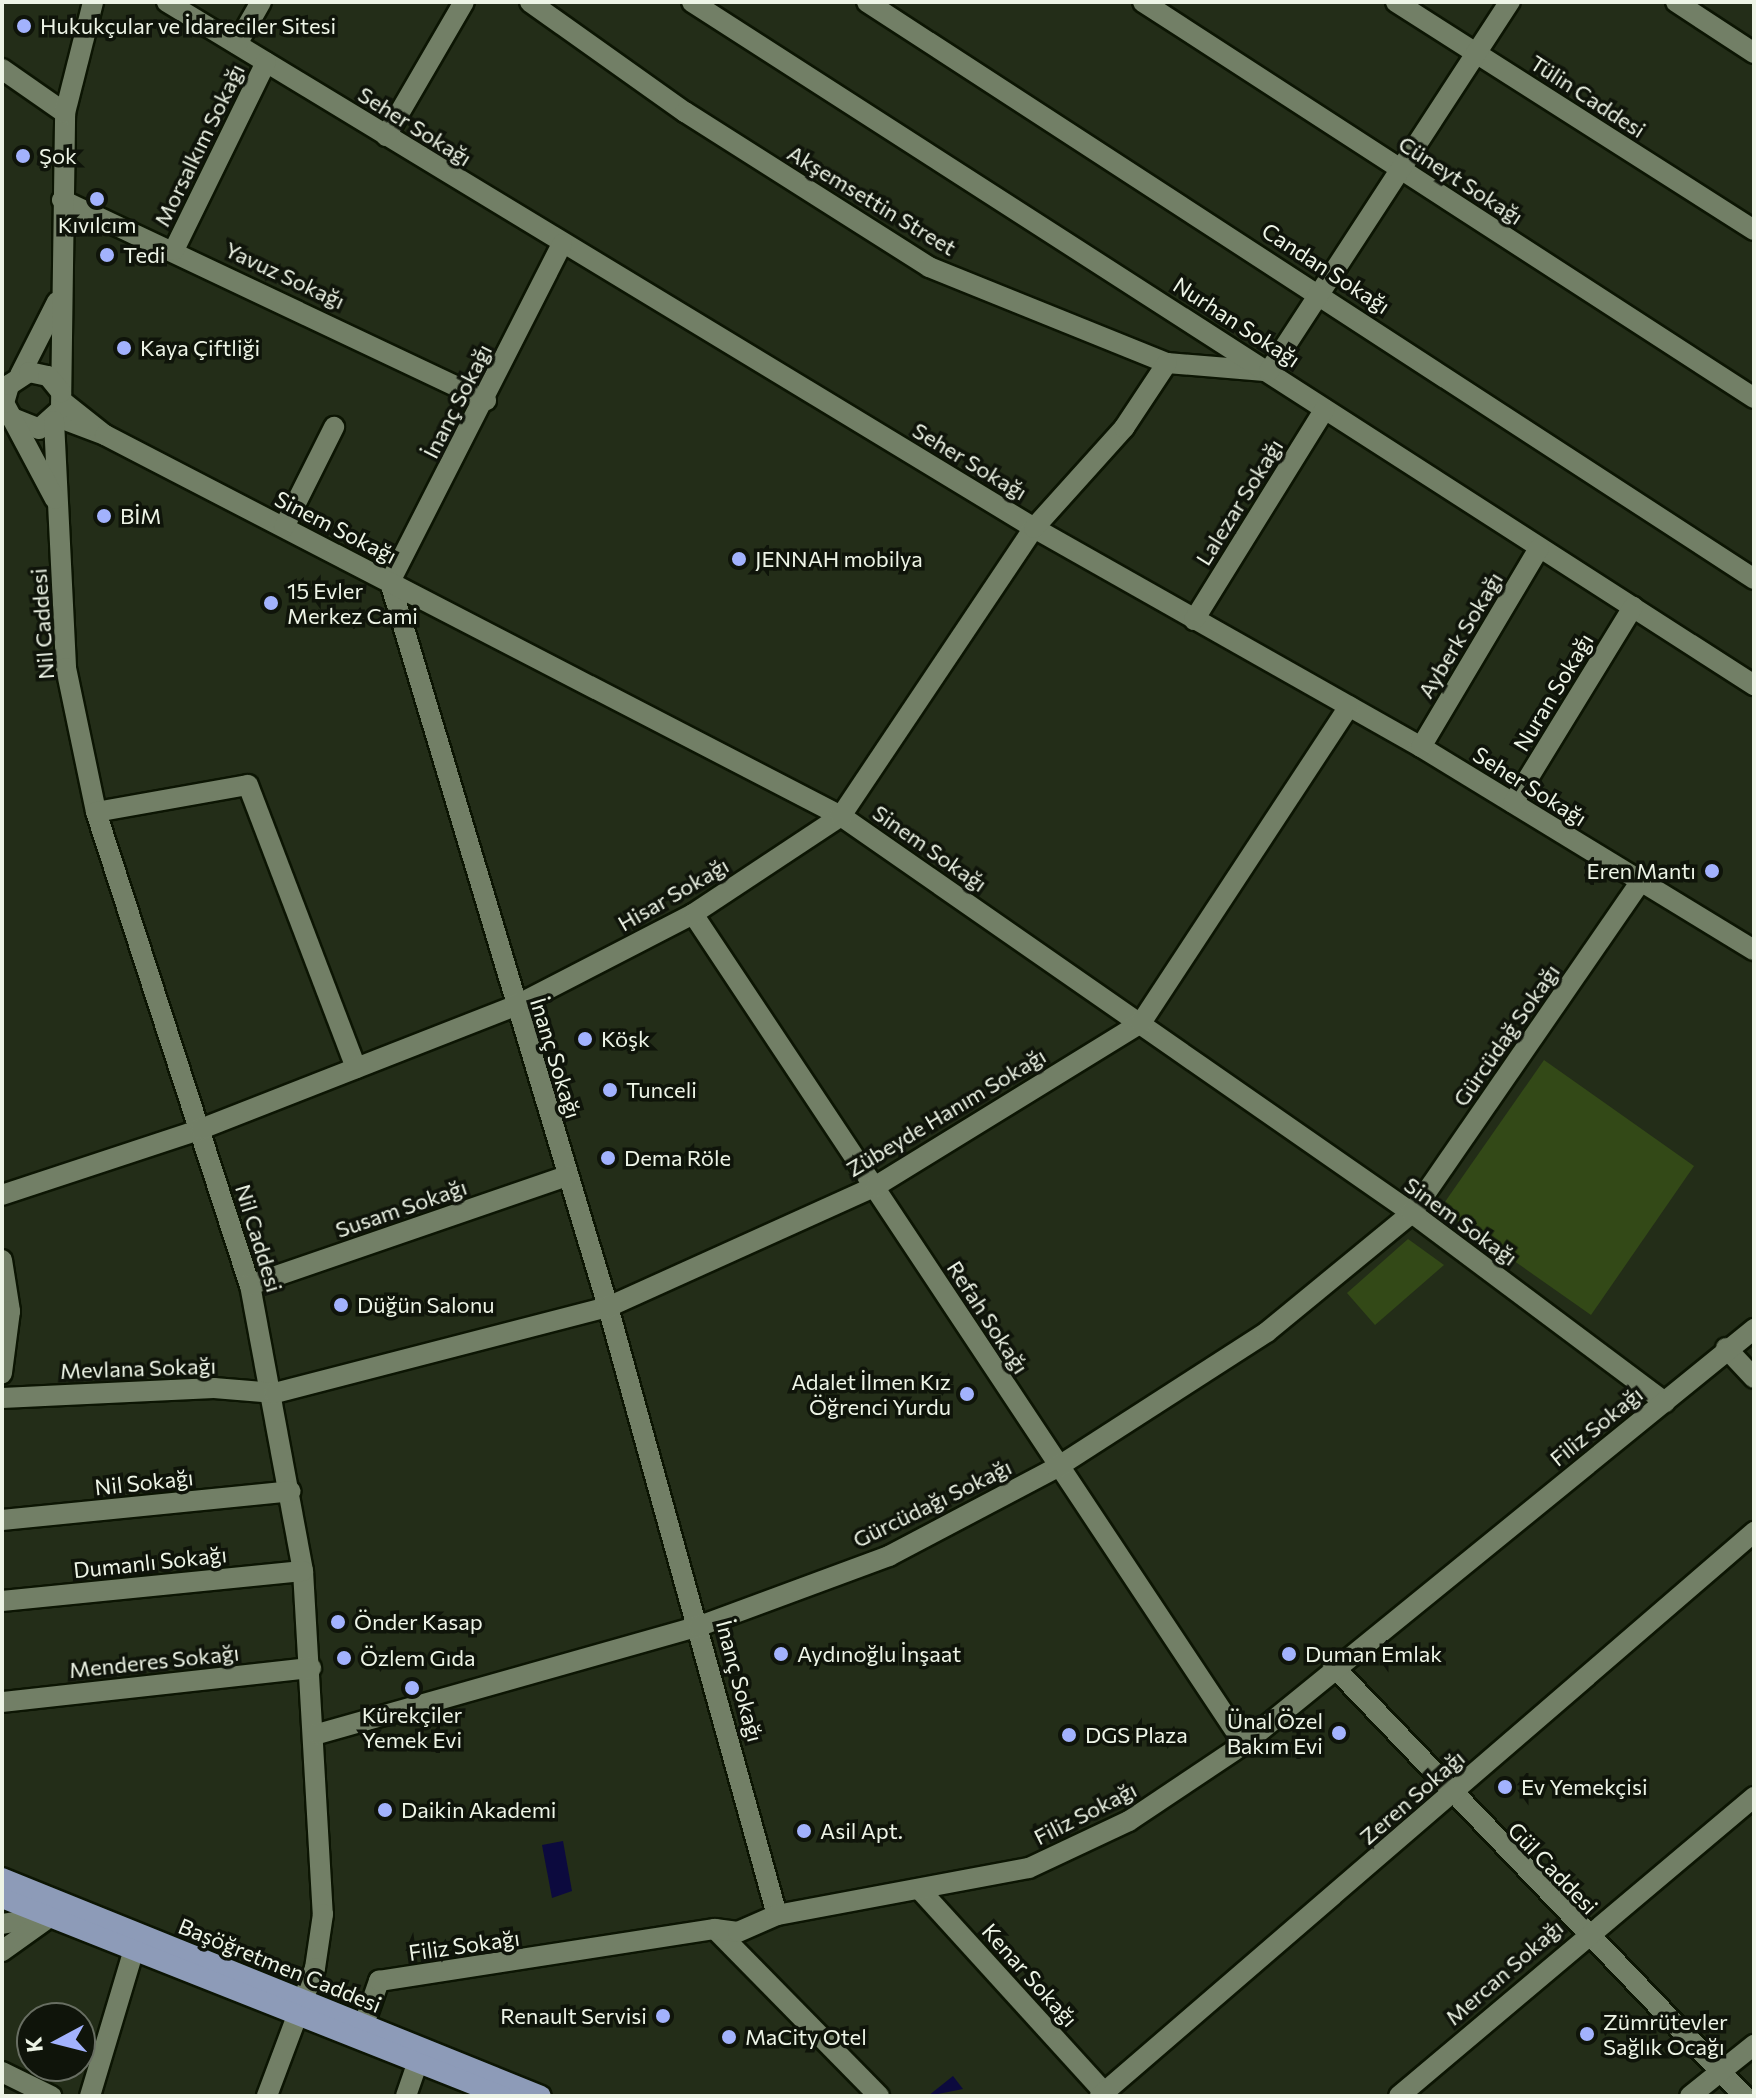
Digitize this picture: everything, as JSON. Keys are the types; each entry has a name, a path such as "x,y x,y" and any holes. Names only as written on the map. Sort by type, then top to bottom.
{"main road":[{"name":"Başöğretmen Caddesi","path":"2,1878 301,2006 418,2062 502,2096"},
{"name":"Başöğretmen Caddesi","path":"2,1898 134,1949 301,2006 364,2024 541,2096"}],"street":[{"path":"12,377 39,372 58,408 31,430 6,413 12,377 59,298 65,113 93,2"},
{"name":"Seher Sokağı","path":"167,2 1034,528 1421,747 1754,950"},
{"path":"237,44 261,2"},
{"path":"386,136 464,2"},
{"name":"Akşemsettin Street","path":"530,2 685,112 929,267 1167,363 1269,371"},
{"name":"Nurhan Sokağı","path":"692,2 724,10 1325,409 1754,685"},
{"name":"Candan Sokağı","path":"867,2 1320,293 1754,579"},
{"name":"Cüneyt Sokağı","path":"1143,2 1754,398"},
{"name":"Tülin Caddesi","path":"1396,2 1754,230"},
{"path":"1269,371 1510,2"},
{"path":"1676,2 1754,53"},
{"name":"Morsalkım Sokağı","path":"174,250 266,62"},
{"path":"2,69 65,113"},
{"name":"Yavuz Sokağı","path":"62,200 174,250 486,400"},
{"name":"İnanç Sokağı","path":"562,244 486,400 390,582 608,1307 700,1626 777,1915"},
{"name":"Nil Caddesi","path":"59,298 58,506 66,668 96,812 250,1285 275,1393 303,1571 318,1734 323,1914 301,2006 267,2096"},
{"name":"Hisar Sokağı","path":"2,1195 201,1129 515,1006 693,914 841,816 1034,528 1124,428 1167,363"},
{"name":"Sinem Sokağı","path":"58,408 841,816 1412,1213 1665,1402"},
{"name":"Lalezar Sokağı","path":"1194,620 1325,409"},
{"name":"Nil Caddesi","path":"6,413 58,506"},
{"path":"284,527 334,427"},
{"name":"Ayberk Sokağı","path":"1421,747 1539,548"},
{"name":"Nuran Sokağı","path":"1513,803 1633,607"},
{"name":"Zübeyde Hanım Sokağı","path":"275,1393 608,1307 876,1186 1141,1023 1349,706"},
{"path":"96,812 248,785 356,1068"},
{"name":"Gürcüdağ Sokağı","path":"1412,1213 1640,883"},
{"name":"Refah Sokağı","path":"693,914 876,1186 1056,1468 1244,1744"},
{"name":"Susam Sokağı","path":"250,1285 567,1176"},
{"name":"Gürcüdağı Sokağı","path":"318,1734 700,1626 889,1556 1056,1468 1267,1332 1412,1213"},
{"path":"2,1260 10,1311 2,1373"},
{"name":"Filiz Sokağı","path":"364,2024 379,1981 715,1929 738,1932 777,1915 1029,1868 1129,1821 1244,1744 1333,1666 1665,1402 1726,1348 1754,1329"},
{"path":"1726,1348 1754,1378"},
{"name":"Mevlana Sokağı","path":"2,1398 214,1388 275,1393"},
{"name":"Nil Sokağı","path":"2,1520 291,1491"},
{"name":"Zeren Sokağı","path":"1102,2094 1754,1532"},
{"name":"Dumanlı Sokağı","path":"2,1601 303,1571"},
{"name":"Gül Caddesi","path":"1333,1666 1450,1795 1744,2096"},
{"name":"Menderes Sokağı","path":"2,1702 311,1668"},
{"name":"Mercan Sokağı","path":"1399,2096 1584,1935 1754,1797"},
{"name":"Kenar Sokağı","path":"920,1890 1102,2094"},
{"path":"2,1951 49,1918 74,1908"},
{"path":"2,1924 49,1918"},
{"path":"715,1929 879,2096"},
{"path":"90,2096 134,1949"},
{"path":"1690,2096 1754,2045"},
{"path":"406,2096 418,2062"},
{"path":"2,2072 51,2096"}],"green space":[{"path":"1544,1060 1694,1166 1591,1315 1440,1209"},
{"path":"1408,1239 1444,1265 1375,1325 1347,1293"}],"shaded area":[{"path":"563,1841 572,1891 552,1898 542,1845"},
{"path":"953,2076 963,2089 928,2096"}],"place":[{"name":"Hukukçular ve İdareciler Sitesi","path":"24,26"},
{"name":"Şok","path":"23,156"},
{"name":"Kıvılcım","path":"97,199"},
{"name":"Tedi","path":"107,255"},
{"name":"Kaya Çiftliği","path":"124,348"},
{"name":"BİM","path":"104,516"},
{"name":"JENNAH mobilya","path":"739,559"},
{"name":"15 Evler Merkez Cami","path":"271,603"},
{"name":"Eren Mantı","path":"1712,871"},
{"name":"Köşk","path":"585,1039"},
{"name":"Tunceli","path":"610,1090"},
{"name":"Dema Röle","path":"608,1158"},
{"name":"Düğün Salonu","path":"341,1305"},
{"name":"Adalet İlmen Kız Öğrenci Yurdu","path":"967,1394"},
{"name":"Önder Kasap","path":"338,1622"},
{"name":"Aydınoğlu İnşaat","path":"781,1654"},
{"name":"Duman Emlak","path":"1289,1654"},
{"name":"Özlem Gıda","path":"344,1658"},
{"name":"Kürekçiler Yemek Evi","path":"412,1688"},
{"name":"Ünal Özel Bakım Evi","path":"1339,1733"},
{"name":"DGS Plaza","path":"1069,1735"},
{"name":"Ev Yemekçisi","path":"1505,1787"},
{"name":"Daikin Akademi","path":"385,1810"},
{"name":"Asil Apt.","path":"804,1831"},
{"name":"Renault Servisi","path":"663,2016"},
{"name":"Zümrütevler Sağlık Ocağı","path":"1587,2034"},
{"name":"MaCity Otel","path":"729,2037"}]}
